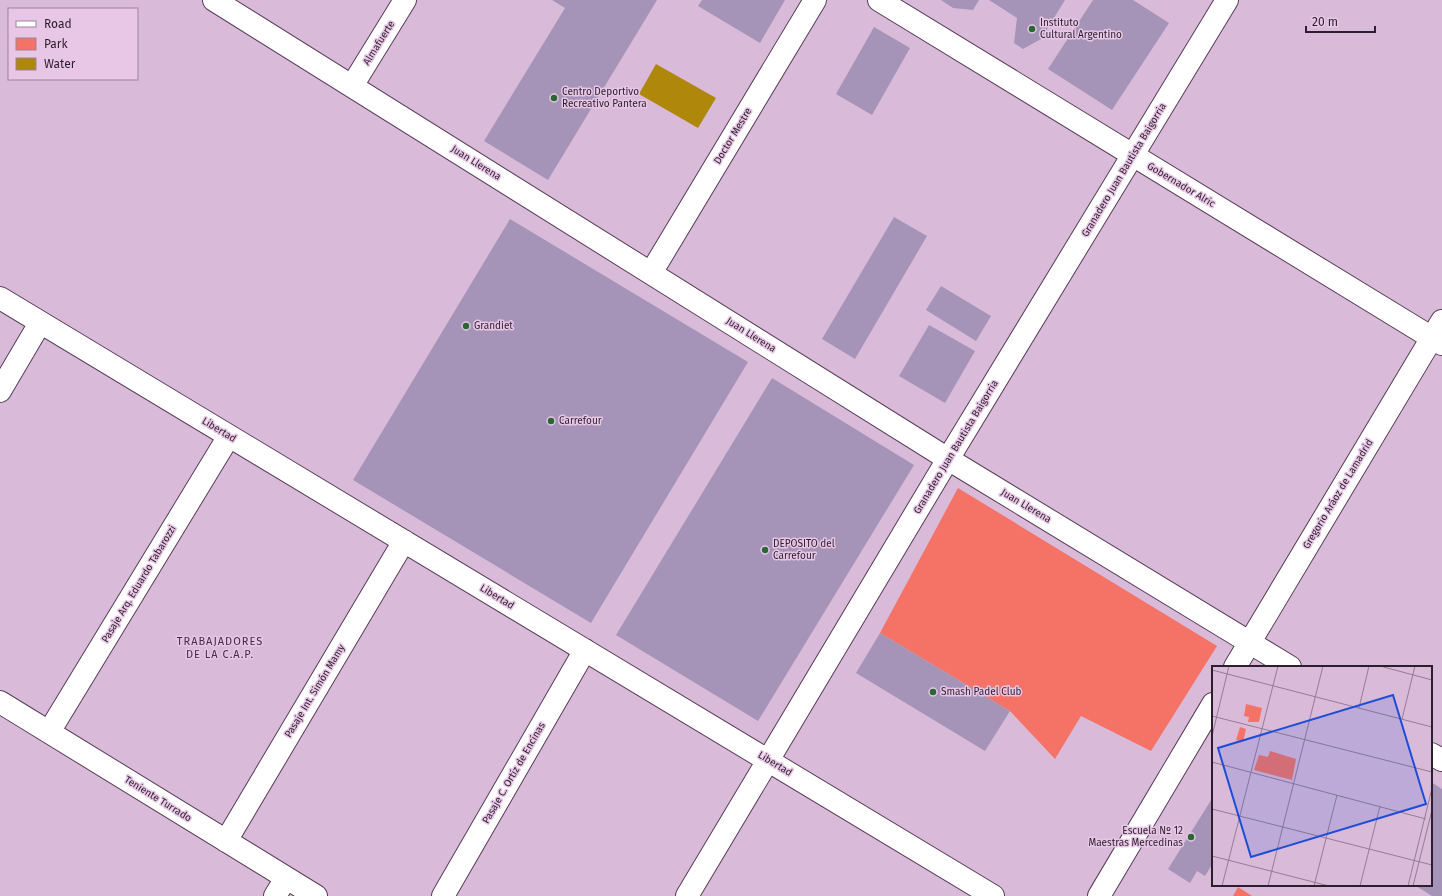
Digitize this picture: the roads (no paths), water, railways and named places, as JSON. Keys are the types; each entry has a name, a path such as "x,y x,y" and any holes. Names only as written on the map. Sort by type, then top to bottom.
{"street":[{"name":"Juan Llerena","path":"214,0 948,458 1288,666"},
{"name":"Almafuerte","path":"352,86 405,0"},
{"name":"Doctor Mestre","path":"651,273 815,0"},
{"name":"Gobernador Alric","path":"879,0 1133,155 1438,334"},
{"name":"Granadero Juan Bautista Baigorria","path":"687,896 948,458 1227,0"},
{"name":"Libertad","path":"0,298 993,896"},
{"path":"0,391 40,323"},
{"name":"Gregorio Aráoz de Lamadrid","path":"1236,666 1438,334"},
{"name":"Pasaje Arq. Eduardo Tabarozzi","path":"49,732 229,436"},
{"name":"Pasaje Int. Simón Mamy","path":"226,841 404,541"},
{"name":"Pasaje C. Ortíz de Encínas","path":"442,896 585,650"},
{"name":"Teniente Turrado","path":"0,702 316,896"},
{"path":"1099,896 1212,706"},
{"path":"1432,755 1442,760"},
{"path":"275,896 286,878"}],"water":[{"path":"656,64 716,98 698,128 639,94"}],"place":[{"name":"Instituto Cultural Argentino","path":"1032,29"},
{"name":"Centro Deportivo Recreativo Pantera","path":"554,98"},
{"name":"Grandiet","path":"466,326"},
{"name":"Carrefour","path":"551,421"},
{"name":"DEPOSITO del Carrefour","path":"765,550"},
{"name":"Smash Padel Club","path":"933,692"},
{"name":"Escuela Nº 12 Maestras Mercedinas","path":"1191,837"}],"district":[{"name":"TRABAJADORES DE LA C.A.P.","path":"220,647"}]}
